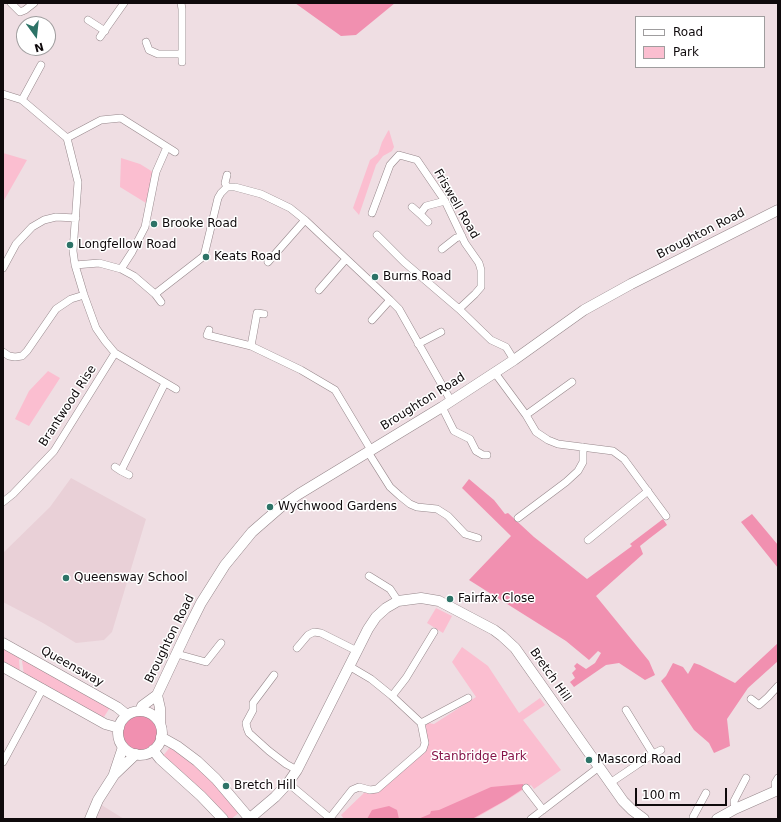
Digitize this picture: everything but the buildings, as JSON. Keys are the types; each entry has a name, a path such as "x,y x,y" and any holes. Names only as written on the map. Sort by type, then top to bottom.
{"street":[{"path":"11,3 20,12 34,3"},
{"path":"88,20 102,34 124,3"},
{"path":"181,3 182,62"},
{"path":"146,42 150,50 158,54 182,54"},
{"path":"22,100 40,65"},
{"path":"3,94 22,100 67,138 78,182 74,251 75,265 96,328 115,353 176,389"},
{"path":"67,138 101,120 121,118 175,152"},
{"path":"121,269 145,227 156,172 167,147"},
{"name":"Friswell Road","path":"372,213 390,165 398,155 416,160 445,201 481,270 481,287 459,309"},
{"path":"227,175 225,183 227,187"},
{"path":"155,294 204,256 218,198 227,187 235,187 261,194 290,208 305,220 399,309 451,401"},
{"path":"420,214 426,206 445,201"},
{"path":"412,207 428,222"},
{"name":"Broughton Road","path":"157,694 188,629 225,565 252,532 283,505 495,373 584,310 631,284 778,210"},
{"path":"3,268 16,244 32,227 44,220 56,217 76,218"},
{"path":"268,262 305,220"},
{"path":"377,235 404,262 459,309 491,340 506,347 514,360"},
{"path":"442,249 456,238 462,236"},
{"path":"318,290 346,259"},
{"path":"75,265 99,262 121,269 134,276 155,294 161,302"},
{"path":"3,352 9,356 22,356 56,309 71,299 84,295"},
{"path":"372,320 390,300"},
{"path":"251,346 257,313 264,314"},
{"path":"209,330 208,335 251,346 301,370 335,390 390,487 410,504 417,507 437,509 448,516 465,534 478,538"},
{"path":"418,344 441,332"},
{"name":"Brantwood Rise","path":"3,502 13,494 54,451 115,353"},
{"path":"495,373 526,415 536,432 548,440 558,444 613,451 624,459 666,516"},
{"path":"526,415 572,382"},
{"path":"121,471 165,383"},
{"path":"442,407 454,431 470,439 476,451 487,455"},
{"path":"518,518 566,482 578,471 583,462 583,447"},
{"path":"115,467 129,475"},
{"path":"588,540 648,491"},
{"path":"369,576 390,589 398,601"},
{"name":"Bretch Hill","path":"250,819 275,797 288,783 297,770 356,651 376,617 386,608 398,601 421,598 439,601 502,636 515,648 623,801 644,819"},
{"path":"297,648 308,635 314,632 356,651"},
{"path":"392,696 406,678 434,632"},
{"name":"Queensway","path":"3,643 117,707 127,715"},
{"path":"177,654 206,662 221,643"},
{"path":"288,783 330,819 352,790 358,787 370,790 377,789 423,749 425,743 421,723 371,679 349,666"},
{"path":"3,667 105,724 119,728"},
{"path":"274,675 253,703 253,710 246,723 247,728 249,734 269,751 286,764 297,770"},
{"path":"751,699 759,705 778,686"},
{"path":"3,762 42,688"},
{"path":"140,711 142,706 157,694 160,708 161,737 157,746 145,754 136,754 129,751 123,747 119,738 119,728 127,715 140,711 152,714 160,723"},
{"path":"421,723 468,698"},
{"path":"626,710 653,754"},
{"path":"161,737 177,746 202,766 216,779 250,819"},
{"path":"114,776 123,747"},
{"path":"153,750 160,759 201,796 223,819"},
{"path":"610,783 661,750"},
{"path":"90,819 98,800 114,776 136,754"},
{"path":"531,819 598,767"},
{"path":"735,809 734,801 746,778"},
{"path":"717,819 777,790 775,783 778,778"},
{"path":"526,788 543,810"},
{"path":"694,819 693,817 706,793"}],"shaded area":[{"path":"295,3 395,3 356,35 341,36"},
{"name":"Queensway School","path":"71,478 146,519 112,632 104,640 76,643 43,623 3,602 3,553 50,507"},
{"path":"469,479 494,500 505,514 508,513 534,537 587,579 632,546 630,544 663,519 667,525 640,546 643,554 596,596 649,661 655,675 645,680 619,663 606,665 574,687 570,682 575,678 572,673 576,669 574,666 577,663 586,669 595,663 601,653 598,651 589,660 566,641 469,580 511,536 462,488"},
{"path":"752,514 778,545 778,568 741,522"},
{"path":"778,643 778,661 748,688 727,719 730,746 714,753 709,743 694,730 661,681 666,676 673,663 683,667 688,674 694,663 735,683"},
{"path":"136,713 144,713 154,718 158,725 158,739 154,746 144,751 136,751 126,746 124,743 121,736 121,728 126,718 129,716"},
{"path":"523,784 524,788 472,819 418,819 430,814 431,811 439,810 491,787"},
{"path":"100,804 124,819 94,819"},
{"path":"389,806 397,810 399,819 367,819 372,810"}],"green space":[{"path":"389,130 394,147 392,151 383,156 376,165 359,215 353,208 370,160 378,154 382,142"},
{"path":"3,153 27,160 3,202"},
{"path":"121,158 140,164 153,172 146,203 120,187"},
{"path":"48,371 60,378 29,426 15,419 29,391"},
{"path":"436,608 452,616 443,633 427,623"},
{"path":"4,646 21,657 19,660 20,673 3,664"},
{"name":"Stanbridge Park","path":"462,647 488,666 519,713 540,698 545,705 523,720 561,770 534,789 531,785 474,819 344,819 341,815 365,792 370,793 425,750 425,726 428,723 434,724 476,697 452,662"},
{"path":"25,658 111,706 102,720 24,675 22,661"},
{"path":"171,746 189,759 214,782 240,812 231,819 228,819 162,757"}],"place":[{"name":"Brooke Road","path":"154,224"},
{"name":"Longfellow Road","path":"70,245"},
{"name":"Keats Road","path":"206,257"},
{"name":"Burns Road","path":"375,277"},
{"name":"Wychwood Gardens","path":"270,507"},
{"name":"Queensway School","path":"66,578"},
{"name":"Fairfax Close","path":"450,599"},
{"name":"Mascord Road","path":"589,760"},
{"name":"Bretch Hill","path":"226,786"}]}
